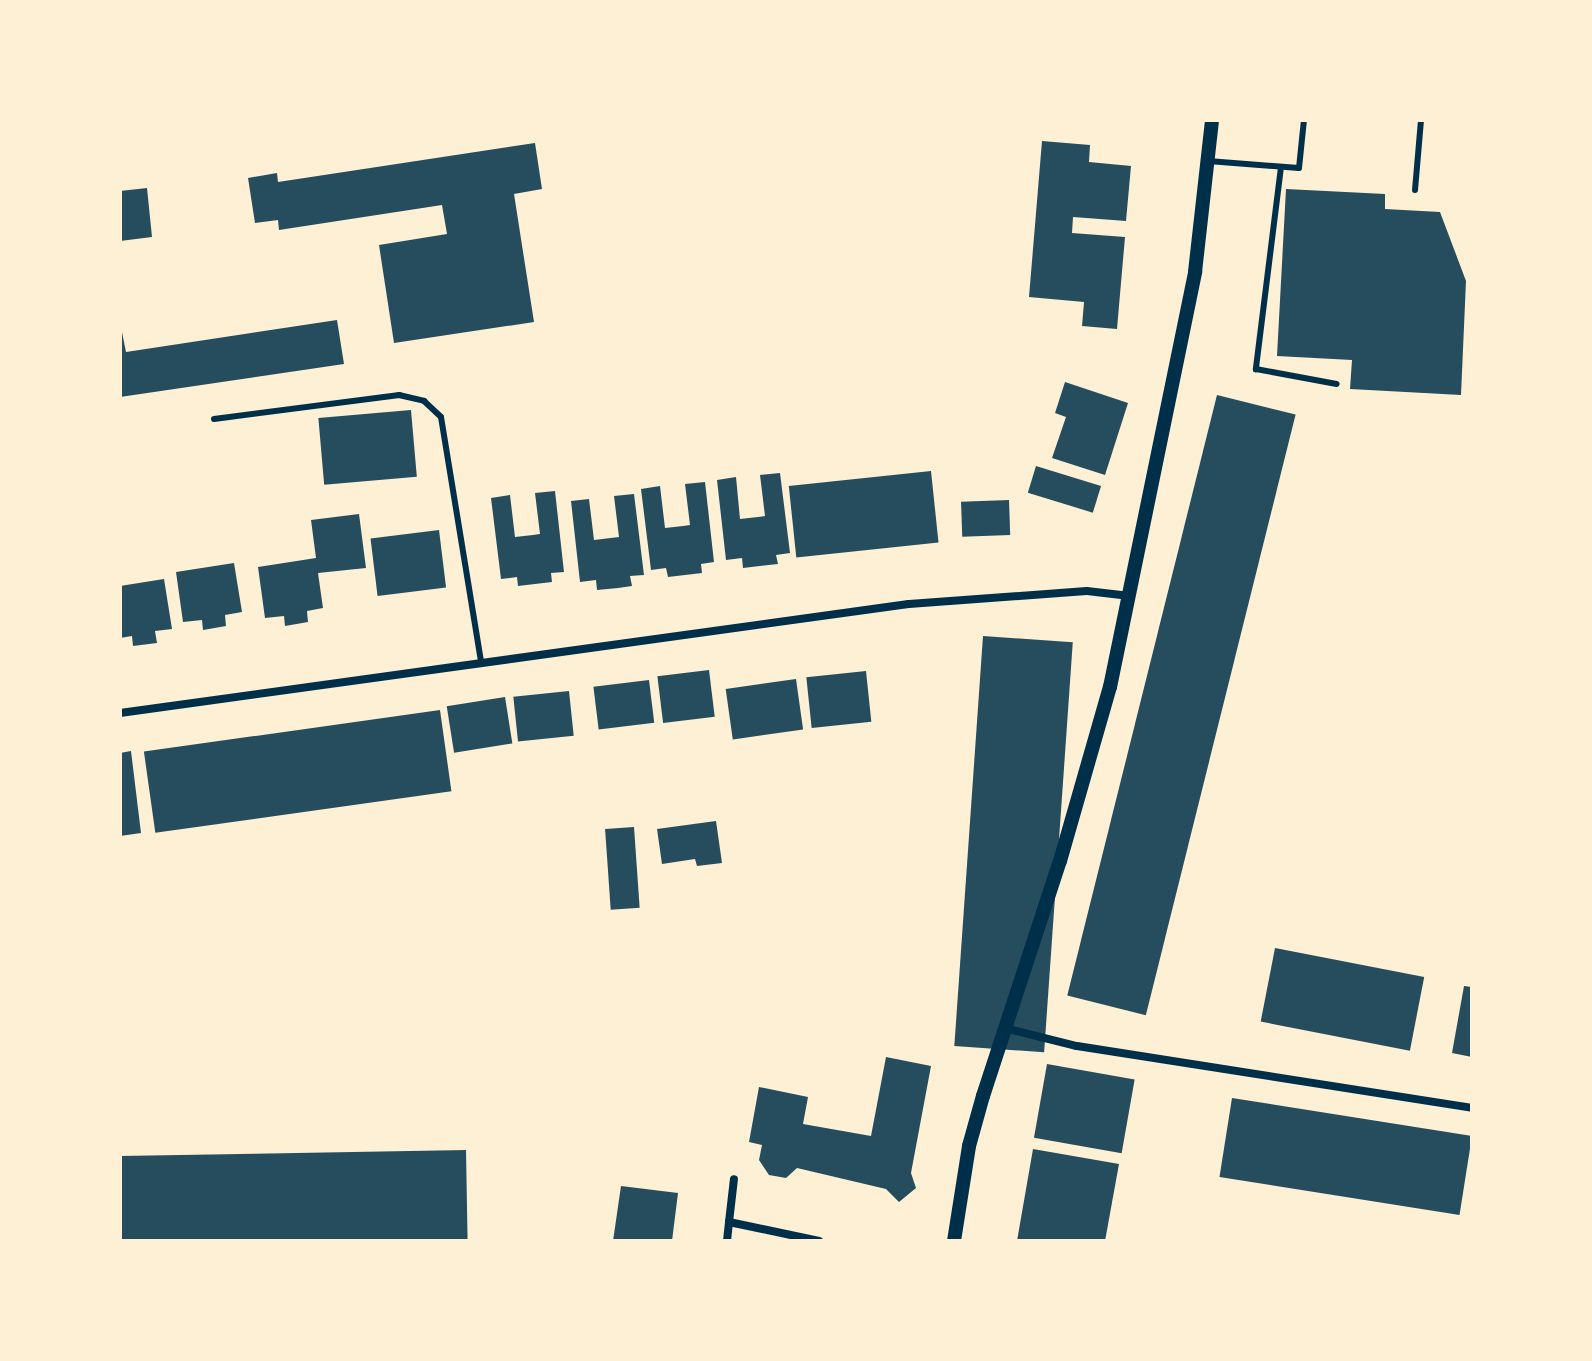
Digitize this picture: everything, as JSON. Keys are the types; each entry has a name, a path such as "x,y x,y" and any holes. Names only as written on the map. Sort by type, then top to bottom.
{"street":[{"path":"954,1241 969,1146 1003,1028 1060,861 1110,687 1195,272 1213,124"},
{"path":"120,713 909,604 1087,591 1130,596"},
{"path":"1003,1028 1077,1046 1472,1108"},
{"path":"727,1241 734,1179"},
{"path":"729,1222 819,1241"}],"lane":[{"path":"1208,161 1299,168 1304,120"},
{"path":"1415,190 1421,120"},
{"path":"1281,167 1256,369 1337,384"},
{"path":"214,419 399,395 424,401 441,417 481,662"}],"building":[{"path":"1042,141 1090,145 1089,162 1131,166 1126,221 1073,217 1072,233 1125,237 1117,329 1082,326 1084,302 1029,297"},
{"path":"535,143 542,189 514,194 534,322 394,343 379,245 447,234 442,205 279,230 278,220 255,223 248,178 277,173 278,182"},
{"path":"147,188 152,237 120,241 120,191"},
{"path":"1286,189 1385,194 1385,209 1440,212 1466,281 1461,395 1350,389 1352,360 1277,356"},
{"path":"337,320 344,364 120,397 120,322 126,352"},
{"path":"1065,382 1128,403 1105,475 1052,458 1066,417 1055,413"},
{"path":"1217,395 1296,415 1146,1015 1067,996"},
{"path":"411,410 417,477 324,485 318,418"},
{"path":"1036,466 1101,486 1093,513 1028,493"},
{"path":"931,471 939,543 796,558 789,486"},
{"path":"780,473 790,553 776,555 778,564 743,568 742,558 726,560 717,480 736,477 740,519 758,517 765,516 760,475"},
{"path":"705,482 714,562 701,564 702,573 668,577 666,568 651,570 641,489 660,486 665,528 690,525 685,484"},
{"path":"555,491 564,572 551,573 552,582 518,586 517,577 501,579 491,498 510,495 515,537 540,534 535,493"},
{"path":"634,494 644,575 630,576 632,586 618,588 597,590 596,580 580,582 571,501 589,499 594,540 619,537 614,496"},
{"path":"1009,500 1010,535 962,537 961,502"},
{"path":"359,514 366,568 318,573 323,608 307,611 308,622 285,626 284,616 265,618 258,567 316,558 311,520"},
{"path":"439,530 446,588 378,596 371,538"},
{"path":"234,563 242,612 225,615 226,626 203,630 202,620 183,622 176,572"},
{"path":"164,579 172,629 155,631 157,643 133,646 132,636 120,638 120,586"},
{"path":"983,636 1073,642 1044,1052 954,1046"},
{"path":"709,670 715,717 663,723 657,676"},
{"path":"866,671 871,722 812,728 806,677"},
{"path":"796,679 803,730 733,739 726,689"},
{"path":"649,680 654,723 599,730 593,687"},
{"path":"569,691 574,736 518,742 513,697"},
{"path":"505,697 512,743 454,753 447,706"},
{"path":"440,710 451,791 155,833 144,752"},
{"path":"131,751 141,833 120,836 120,753"},
{"path":"716,821 722,863 697,866 695,859 662,864 657,829"},
{"path":"634,827 640,908 611,910 605,829"},
{"path":"1275,948 1424,977 1410,1051 1261,1022"},
{"path":"1464,986 1472,987 1472,1057 1452,1053"},
{"path":"886,1057 931,1066 911,1173 916,1188 899,1202 886,1189 797,1168 786,1178 769,1175 759,1160 762,1145 749,1142 759,1087 808,1097 803,1124 871,1136"},
{"path":"1047,1064 1135,1079 1122,1153 1034,1138"},
{"path":"1232,1098 1472,1136 1459,1215 1219,1177"},
{"path":"1033,1149 1119,1164 1105,1241 1017,1241"},
{"path":"466,1150 468,1241 122,1241 120,1156"},
{"path":"621,1186 678,1193 672,1241 613,1241"}]}
